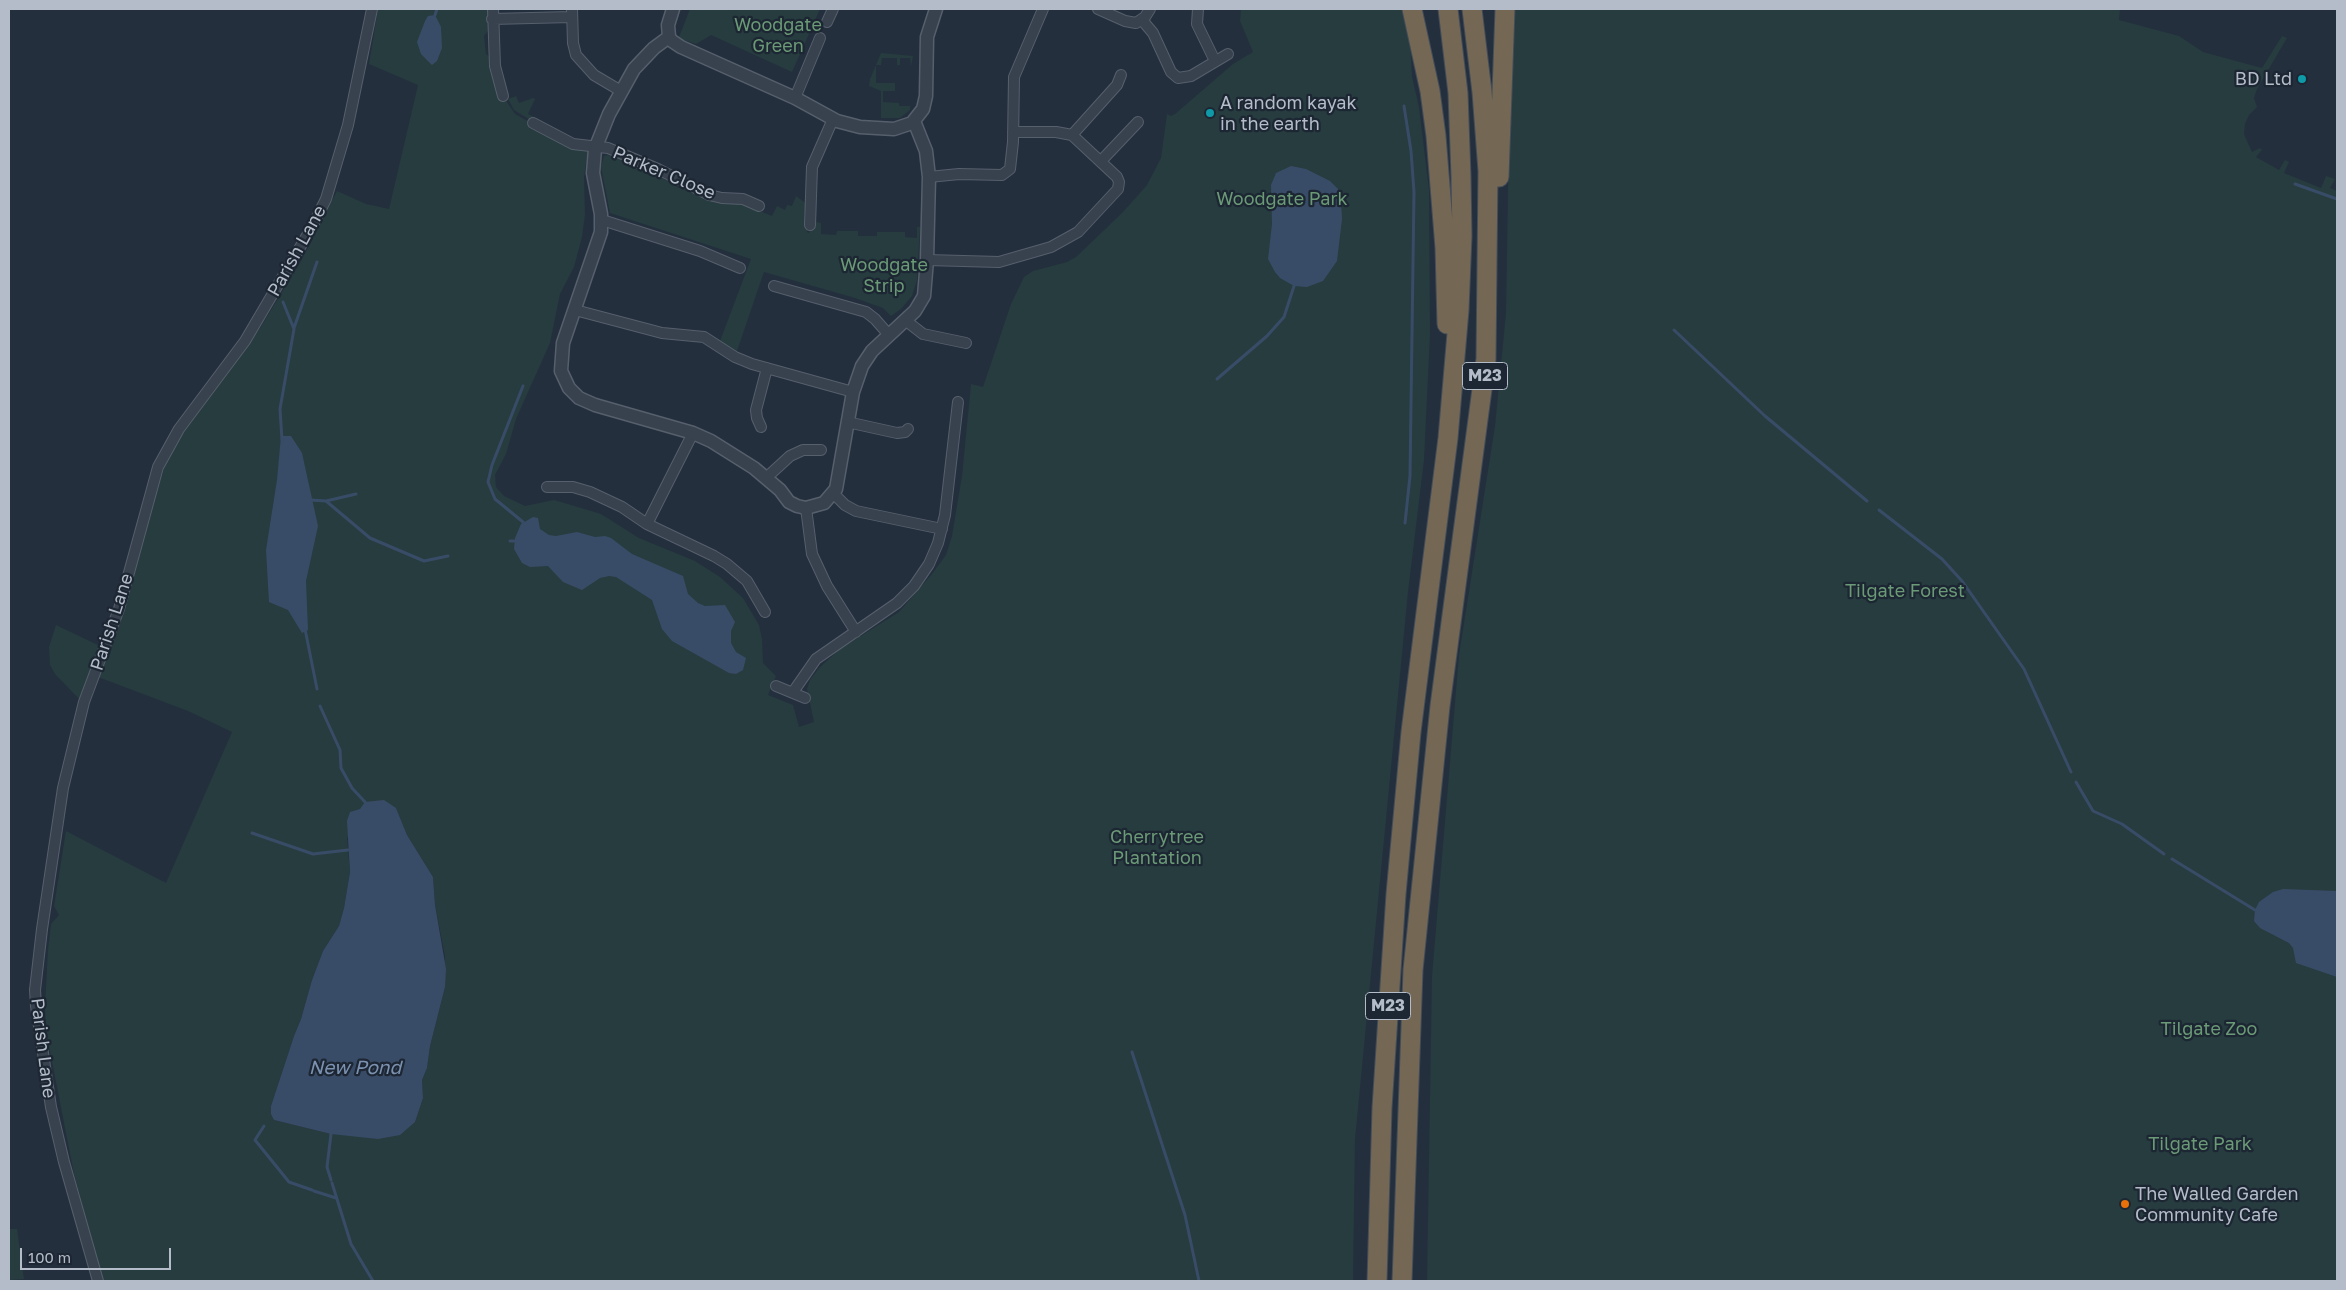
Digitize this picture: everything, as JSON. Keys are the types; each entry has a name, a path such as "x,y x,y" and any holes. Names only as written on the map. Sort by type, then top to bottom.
{"highway":[{"name":"M23","path":"1412,9 1430,91 1439,162 1447,296 1448,438"},
{"name":"M23","path":"1377,1281 1382,1108 1396,894 1411,732 1448,438 1460,310 1462,236 1458,94 1448,9"},
{"name":"M23","path":"1472,9 1488,162 1486,359"},
{"name":"M23","path":"1402,1281 1413,970 1440,706 1486,359 1502,121 1505,9"}],"street":[{"name":"Parish Lane","path":"98,1281 64,1162 51,1107 36,1006 35,990 42,929 63,788 84,702 119,610 158,467 179,429 245,341 312,227 326,199 352,109 372,9"},
{"path":"673,9 668,25 669,37 681,46 795,98 833,119 850,125 894,129 906,126 914,121 920,116 925,104 927,37 936,9"},
{"path":"827,22 833,9"},
{"path":"930,178 959,174 1006,173 1012,162 1014,77 1043,9"},
{"path":"1098,9 1125,21 1136,22 1142,20 1150,9"},
{"path":"1198,9 1197,24 1215,62"},
{"path":"503,96 495,66 492,14 572,13 573,43 576,55 594,75 621,91"},
{"path":"1142,20 1153,33 1175,76 1186,78 1228,54"},
{"path":"669,37 643,58 621,91 603,126 592,174 602,220 597,245 563,343 560,360 564,380 572,392 590,404 696,434 727,449 766,478 789,502 806,508 824,503 833,493 840,476 853,392 867,357 915,311 924,296 930,178 926,151 914,121"},
{"path":"795,98 820,38"},
{"path":"1072,135 1117,85 1121,75"},
{"path":"810,225 812,167 833,119"},
{"path":"1100,161 1138,122"},
{"name":"Parker Close","path":"533,123 573,144 597,146 658,169 709,194 722,198 743,199 759,206"},
{"path":"927,260 999,262 1061,244 1084,226 1118,189 1118,179 1072,135 1056,132 1013,132"},
{"path":"602,220 700,251 740,268"},
{"path":"774,286 866,312 889,335"},
{"path":"575,310 662,333 704,337 735,357 853,392"},
{"path":"905,320 923,334 966,343"},
{"path":"761,427 756,410 767,368"},
{"path":"793,692 816,660 889,610 910,590 929,564 942,529 958,402"},
{"path":"847,422 897,433 905,432 908,428"},
{"path":"647,524 696,434"},
{"path":"766,478 790,456 803,450 821,450"},
{"path":"547,487 573,487 590,492 622,507 647,524 732,568 747,581 766,612"},
{"path":"833,493 845,505 856,512 942,529"},
{"path":"806,508 812,554 828,586 856,632"},
{"path":"776,686 805,698"}],"green space":[{"path":"378,9 488,9 488,31 484,36 486,54 490,57 497,93 505,99 515,114 531,123 529,128 571,148 588,150 584,177 585,215 582,237 574,267 560,294 550,343 516,419 506,454 495,475 496,487 504,496 525,506 554,500 601,514 639,538 695,561 720,577 743,598 759,625 762,639 763,663 776,676 768,695 793,705 799,727 814,722 807,689 810,680 819,668 840,649 899,612 946,555 952,536 962,476 971,384 983,387 1011,304 1024,277 1033,271 1067,262 1076,257 1123,212 1147,185 1161,158 1167,114 1171,116 1175,114 1233,64 1253,52 1240,21 1241,9 1402,9 1410,38 1412,77 1419,107 1429,190 1430,334 1424,460 1408,592 1355,1139 1353,1281 103,1281 74,1174 46,1031 45,1006 48,950 51,924 59,915 54,906 66,831 166,883 232,732 188,711 98,677 113,643 129,593 143,536 165,465 181,435 260,328 301,261 337,191 366,204 389,209 418,85 369,64","holes":["396,808 407,835 433,877 435,905 445,956 445,987 430,1046 427,1068 422,1080 423,1098 415,1122 331,1134 274,1120 271,1106 301,1019 312,980 323,951 339,926 344,908 350,872 347,838"]},
{"name":"Woodgate Green","path":"690,9 820,9 792,72 711,35 696,44 681,39 679,37"},
{"name":"Tilgate Forest","path":"1511,9 2120,9 2119,20 2179,36 2203,52 2262,68 2282,36 2287,38 2257,89 2254,98 2257,107 2249,115 2245,124 2244,134 2252,152 2260,148 2262,150 2256,157 2279,170 2285,160 2289,162 2284,173 2321,188 2326,176 2335,179 2330,188 2337,191 2337,1281 1427,1281 1432,976 1459,655 1495,426 1506,313"},
{"path":"881,53 913,56 911,66 910,58 900,58 900,65 897,65 897,58 882,58 881,65 876,65 876,83 895,83 895,91 883,91 883,102 899,103 899,106 910,106 910,110 900,118 881,118 881,91 869,86 870,79"},
{"path":"516,96 519,103 535,99 528,114 534,117 532,121 514,110 508,99"},
{"name":"Woodgate Strip","path":"608,155 615,158 616,156 622,162 639,169 646,168 662,175 664,179 679,188 738,202 772,216 777,206 785,210 787,205 792,206 796,196 807,204 804,212 804,221 807,224 807,232 809,233 811,227 815,227 816,222 821,223 821,234 836,235 837,231 858,231 858,236 877,236 877,232 905,232 905,237 917,238 917,227 920,227 917,280 912,296 901,309 891,316 883,308 855,298 764,272 737,351 720,341 751,259 610,213 601,167 604,156"},
{"path":"56,625 102,647 81,701 55,674 50,665 49,647"},
{"path":"9,1229 17,1229 24,1279 9,1280"}],"water":[{"path":"435,15 441,27 442,48 437,61 432,65 421,54 417,42 428,16"},
{"path":"1291,166 1306,169 1330,181 1338,189 1341,202 1342,219 1337,261 1323,281 1307,287 1294,286 1280,278 1268,259 1272,224 1271,185 1276,173"},
{"path":"281,436 291,436 302,453 318,526 306,581 308,630 302,633 288,610 269,602 266,550 277,480"},
{"path":"533,517 538,518 540,529 549,535 556,536 577,532 595,537 605,536 611,538 632,554 683,576 688,594 698,603 705,606 725,605 735,622 731,631 731,643 736,652 746,658 743,670 736,674 729,673 672,641 662,629 652,600 616,577 600,578 582,590 563,582 548,566 530,567 522,563 514,549 515,538 521,524"},
{"name":"New Pond","path":"384,800 396,808 407,835 433,877 435,905 446,969 445,987 430,1046 427,1068 422,1080 423,1098 415,1122 400,1135 378,1139 331,1134 274,1120 271,1114 271,1106 301,1019 312,980 323,951 339,926 344,908 350,872 347,821 350,812 360,809 365,802"},
{"path":"2283,889 2337,891 2337,977 2296,963 2293,948 2289,943 2260,928 2254,921 2255,910 2259,902 2273,892"}],"waterway":[{"path":"435,15 437,9"},
{"path":"1404,106 1411,151 1414,192 1410,476 1405,523"},
{"path":"2295,184 2337,199"},
{"path":"294,328 317,262"},
{"path":"1217,379 1267,336 1284,317 1294,286"},
{"path":"282,440 280,409 294,329 283,302"},
{"path":"1674,330 1765,416 1867,501"},
{"path":"523,386 492,465 488,482 495,499 523,522"},
{"path":"326,501 356,494"},
{"path":"310,500 326,501 370,538 424,561 448,556"},
{"path":"1879,510 1942,559 1962,581 2024,669 2071,772"},
{"path":"305,629 317,689"},
{"path":"320,706 340,750 341,768 352,788 365,802"},
{"path":"2076,782 2093,811 2122,824 2164,854"},
{"path":"252,833 313,854 348,850"},
{"path":"2172,859 2255,910"},
{"path":"1132,1052 1185,1215 1199,1281"},
{"path":"264,1126 255,1140 289,1182 312,1190"},
{"path":"331,1134 327,1167 331,1180"},
{"path":"332,1183 351,1244 373,1281"},
{"path":"314,1191 336,1198"}],"place":[{"name":"BD Ltd","path":"2302,79"},
{"name":"A random kayak in the earth","path":"1210,113"},
{"name":"The Walled Garden Community Cafe","path":"2125,1204"}],"park label":[{"name":"Woodgate Park","path":"1282,199"},
{"name":"Cherrytree Plantation","path":"1157,848"},
{"name":"Tilgate Zoo","path":"2209,1029"},
{"name":"Tilgate Park","path":"2200,1144"}]}
